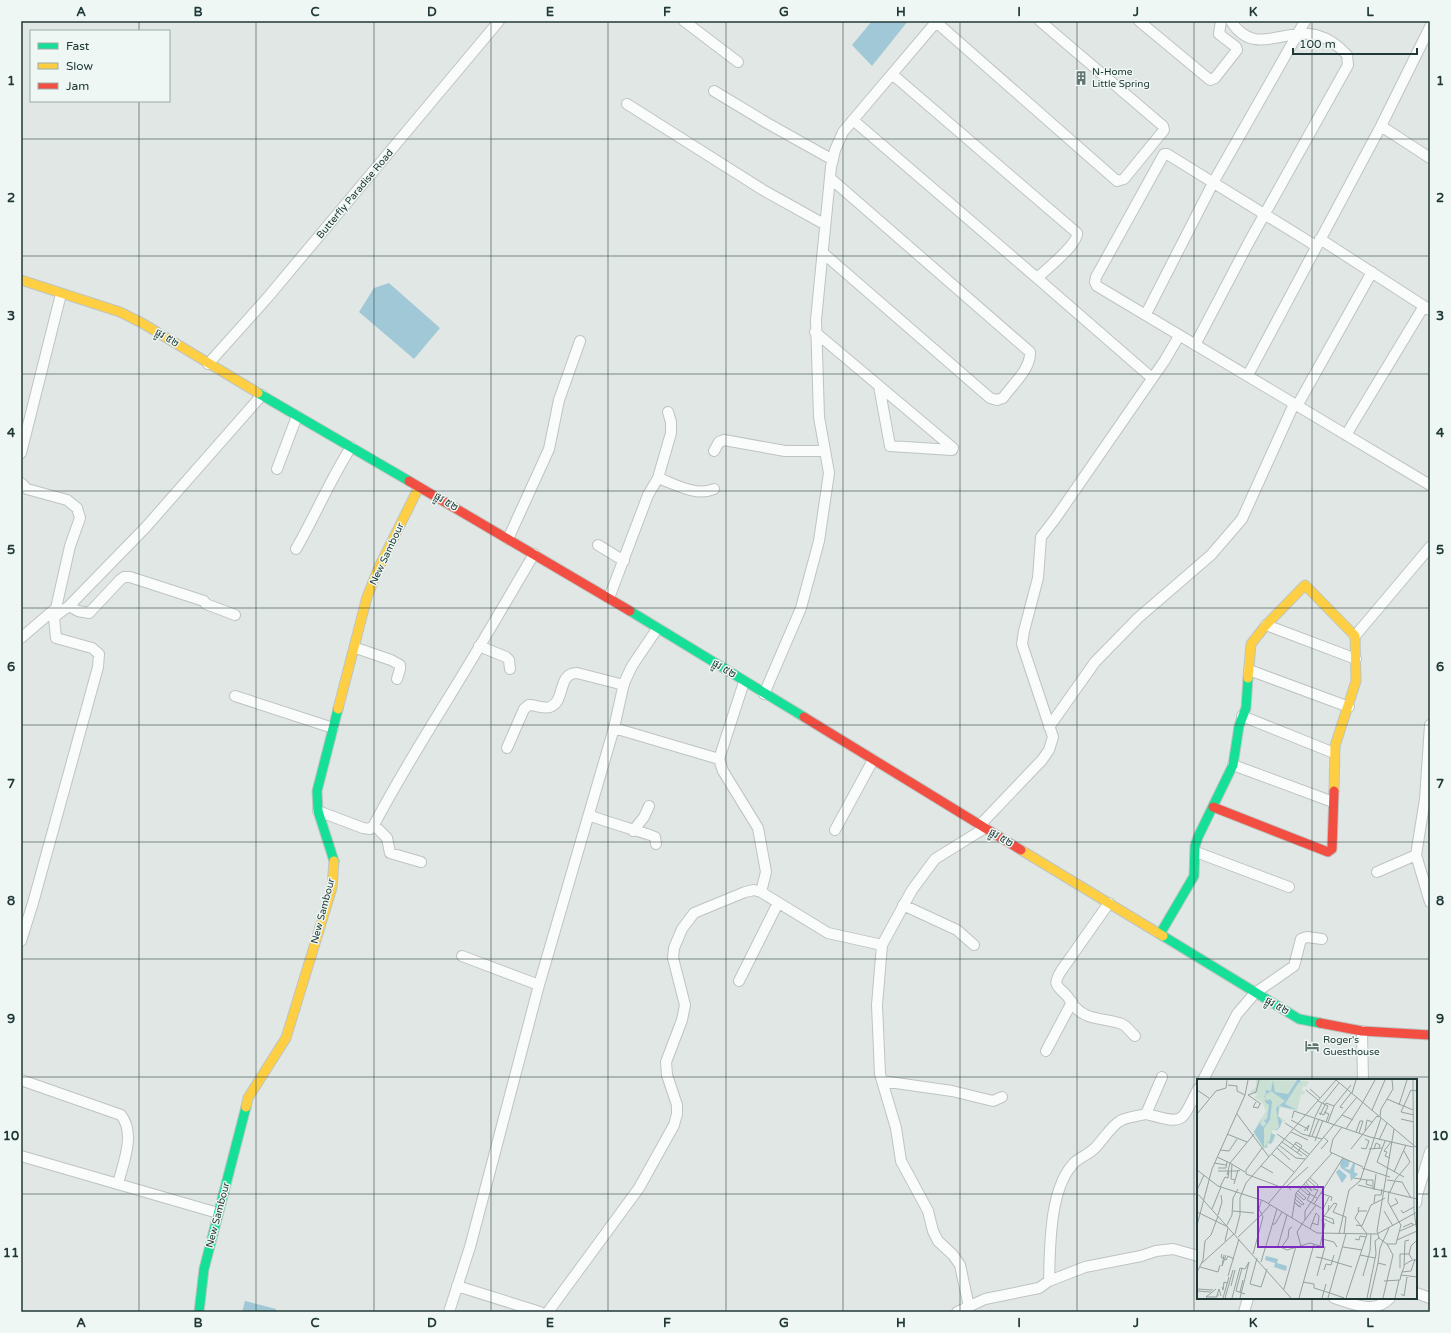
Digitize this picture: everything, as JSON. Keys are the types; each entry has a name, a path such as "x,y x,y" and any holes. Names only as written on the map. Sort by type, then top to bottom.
{"street":[{"name":"Butterfly Paradise Road","path":"208,364 273,291 499,21"},
{"path":"684,21 738,62"},
{"path":"764,694 801,608 819,541 829,472 819,418 815,332 823,253 824,224 830,178 835,150 843,132 937,21 1118,181 1124,179 1164,130 1163,126 1040,21"},
{"path":"1140,21 1210,80 1214,78 1237,50 1236,47 1219,34 1221,21"},
{"path":"1195,345 1348,65 1347,55 1325,38 1315,35 1299,34 1260,41 1242,32 1231,21"},
{"path":"1146,314 1214,181 1299,34 1305,21"},
{"path":"1248,375 1381,126 1430,27"},
{"path":"892,74 1078,232 1076,238 1060,257 1037,278"},
{"path":"714,91 767,124 833,160"},
{"path":"627,104 763,190 824,224"},
{"path":"853,120 1152,378"},
{"path":"1381,126 1430,158"},
{"path":"1346,435 1427,308 1372,272 1266,213 1167,154 1164,154 1096,277 1095,282 1097,286 1146,314 1179,336 1248,375 1296,405 1346,435 1430,485"},
{"path":"823,253 990,398 997,400 1003,398 1028,366 1031,359 1030,352 830,178"},
{"path":"1049,727 1095,662 1138,618 1211,556 1242,519 1296,405 1372,272"},
{"name":"ផ្លូវ ៥២","path":"21,280 120,312 142,323 262,396 608,598 982,827 1300,1019 1362,1031 1430,1035"},
{"path":"21,453 25,422 61,294"},
{"path":"815,332 953,448 952,450 890,446 879,386"},
{"path":"969,1307 960,1265 932,1231 928,1211 901,1161 896,1128 882,1081 877,1005 882,945 904,905 935,859 982,827 1042,760 1053,740 1053,733 1049,727 1022,644 1024,630 1038,578 1040,537 1055,519 1152,378 1179,336"},
{"path":"508,539 549,449 559,400 580,341"},
{"path":"21,638 55,613 69,606 146,526 262,396"},
{"path":"608,598 624,561 648,495 658,478 671,433 671,422 668,412"},
{"path":"277,469 296,416"},
{"path":"714,451 719,442 724,440 785,451 825,451"},
{"path":"296,549 311,523 333,475 351,447"},
{"path":"658,478 697,492 705,493 714,490"},
{"path":"21,483 27,489 67,500 77,508 80,518 70,546 55,613 56,638 92,648 99,654 98,667 33,903 21,941"},
{"name":"New Sambour","path":"198,1312 204,1269 248,1098 286,1038 332,888 335,864 318,811 317,791 356,648 368,597 379,567 419,487"},
{"path":"598,545 624,561"},
{"path":"1355,636 1430,547"},
{"path":"318,811 364,828 370,829 374,825 421,740 534,554"},
{"path":"69,606 78,611 89,613 120,580 124,577 130,577 204,601 206,604 235,615"},
{"path":"1160,934 1194,876 1198,837 1233,765 1242,716 1246,708 1251,644 1266,625 1305,585 1355,636 1356,681 1334,753 1332,849 1328,852 1213,807"},
{"path":"1266,625 1356,659"},
{"path":"449,1312 470,1247 539,985 614,728 624,685 632,666 657,629"},
{"path":"479,646 506,656 509,660 510,669"},
{"path":"356,648 391,660 400,665 400,670 396,678"},
{"path":"1249,670 1349,707"},
{"path":"507,748 524,709 529,705 546,708 556,703 566,678 570,674 577,673 624,685"},
{"path":"744,682 718,759 723,771 758,828 766,872 760,892"},
{"path":"235,696 333,728"},
{"path":"1242,716 1334,753"},
{"path":"1430,725 1425,799 1416,855 1430,902"},
{"path":"614,728 718,759"},
{"path":"835,830 873,760"},
{"path":"1233,765 1333,802"},
{"path":"633,831 644,817 649,806"},
{"path":"589,816 633,831 654,835 656,844"},
{"path":"374,825 387,838 390,853 421,862"},
{"path":"1196,852 1289,888"},
{"path":"1377,872 1416,855"},
{"path":"548,1312 639,1188 674,1125 677,1114 677,1104 667,1075 666,1062 682,1020 685,1005 673,958 674,948 682,929 694,913 745,892 754,890 760,892 828,933 882,945"},
{"path":"739,981 778,903"},
{"path":"1109,904 1056,979 1058,988 1072,1002 1075,1008 1091,1017 1123,1024 1135,1036"},
{"path":"904,905 957,930 974,945"},
{"path":"1204,1079 1237,1014 1255,993 1294,966 1301,939 1307,937 1322,939"},
{"path":"462,956 539,985"},
{"path":"1046,1051 1072,1002"},
{"path":"1362,1031 1363,1079"},
{"path":"1146,1114 1162,1077"},
{"path":"21,1080 121,1115 127,1122 129,1134 118,1184"},
{"path":"882,1081 952,1091 993,1101 1002,1097"},
{"path":"1049,1281 1052,1212 1065,1176 1075,1162 1093,1150 1121,1120 1146,1114 1173,1121 1179,1119 1185,1115 1197,1091"},
{"path":"21,1156 218,1213"},
{"path":"1417,1195 1430,1157"},
{"path":"957,1312 985,1299 1039,1288 1049,1281 1085,1267 1141,1256 1164,1249 1197,1256"},
{"path":"457,1286 540,1312"},
{"path":"1417,1293 1430,1298"},
{"path":"1244,1312 1248,1299"},
{"path":"1338,1299 1374,1308 1381,1306 1389,1299"}],"water":[{"path":"872,21 908,21 872,66 852,45"},
{"path":"389,283 440,328 414,359 359,312 374,288"},
{"path":"245,1301 276,1309 275,1312 242,1312"}],"traffic: fast":[{"path":"258,393 409,481"},
{"path":"630,611 804,717"},
{"path":"1160,934 1194,876 1195,846 1198,837 1233,765 1239,726 1246,708 1248,678"},
{"path":"334,861 318,811 317,791 338,709"},
{"path":"1163,936 1299,1019 1320,1023"},
{"path":"199,1312 204,1269 246,1107"}],"traffic: slow":[{"path":"21,280 120,312 142,323 258,393"},
{"path":"338,709 367,597 379,567 419,487"},
{"path":"1248,678 1251,644 1266,625 1305,585 1355,636 1356,681 1335,746 1334,791"},
{"path":"1021,850 1163,936"},
{"path":"246,1107 248,1098 286,1038 332,888 334,861"}],"traffic: jam":[{"path":"409,481 630,611"},
{"path":"804,717 1021,850"},
{"path":"1213,807 1328,852 1332,849 1334,791"},
{"path":"1320,1023 1362,1031 1430,1035"}],"place":[{"name":"N-Home Little Spring","path":"1081,78"},
{"name":"Roger's Guesthouse","path":"1312,1046"}]}
